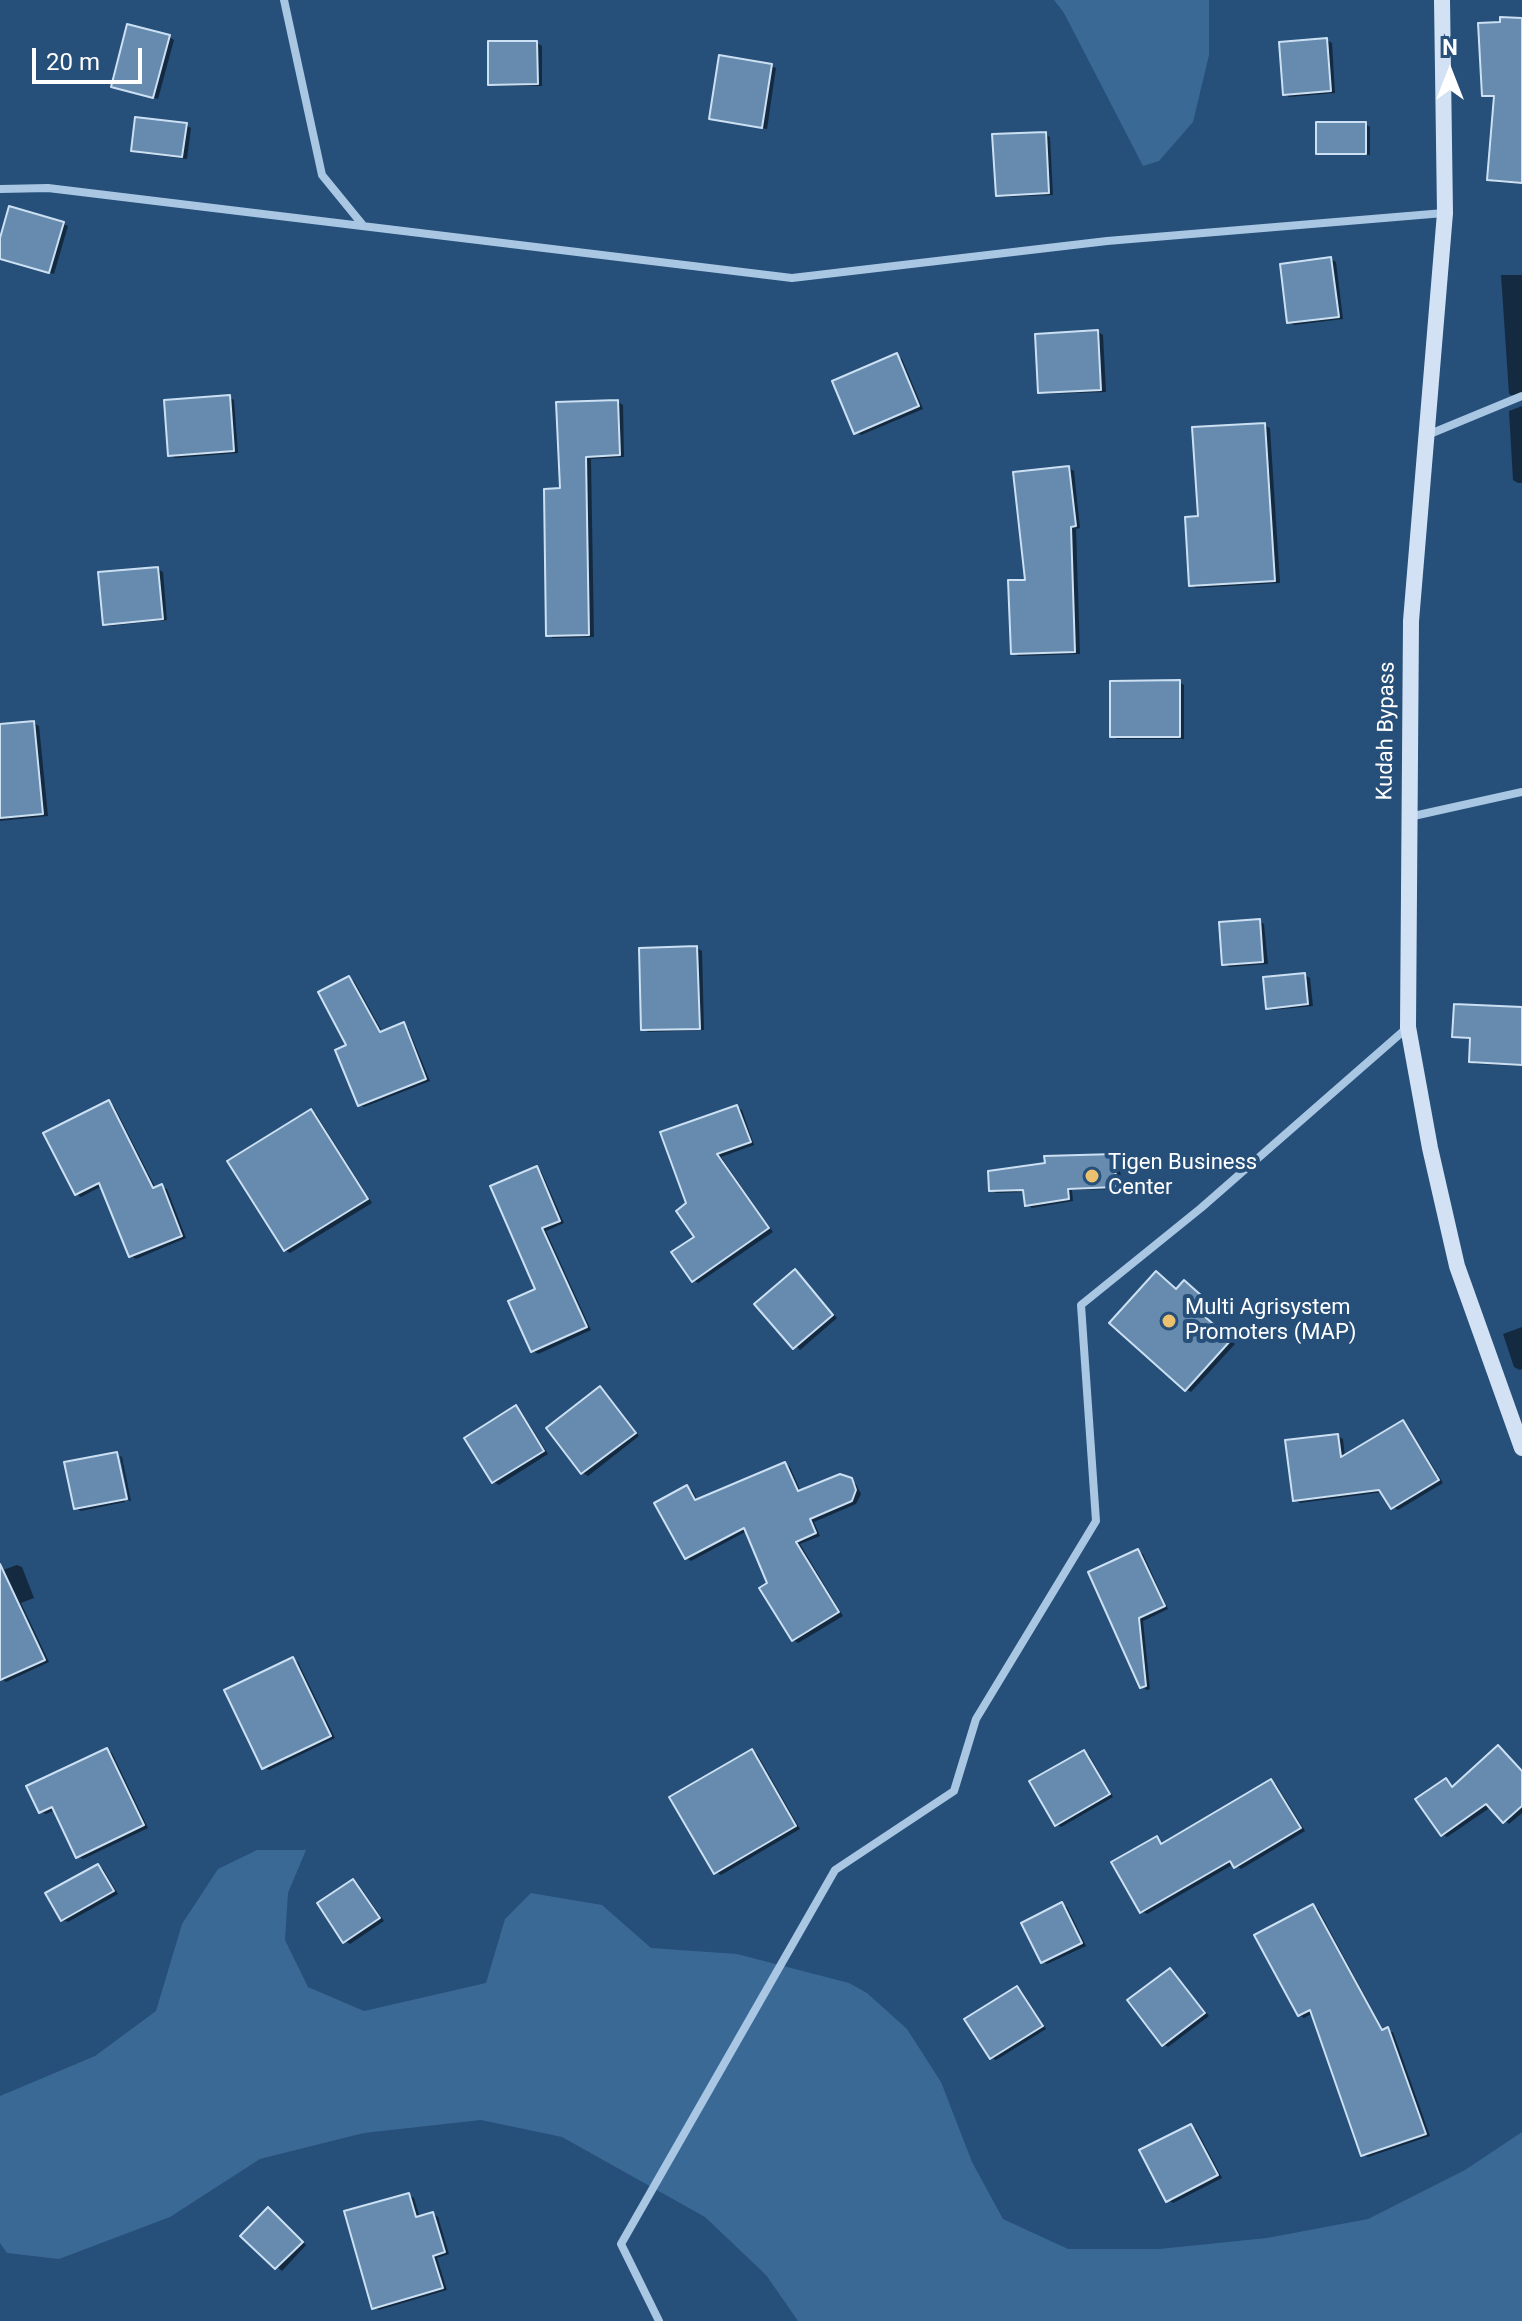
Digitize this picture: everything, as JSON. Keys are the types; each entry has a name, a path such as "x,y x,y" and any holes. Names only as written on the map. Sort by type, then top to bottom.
{"street":[{"path":"284,0 322,175 362,224"},
{"name":"Kudah Bypass","path":"1442,0 1445,213 1411,621 1408,1027 1430,1148 1457,1266 1522,1448"},
{"path":"0,189 48,188 792,278 1107,241 1445,213"},
{"path":"1425,436 1522,396"},
{"path":"1408,817 1522,792"},
{"path":"659,2321 621,2244 835,1870 954,1791 976,1719 1096,1521 1081,1305 1201,1208 1408,1027"}],"shaded area":[{"path":"1054,0 1209,0 1209,55 1193,122 1159,161 1143,166 1064,13"},
{"path":"257,1850 306,1850 288,1893 285,1940 308,1987 364,2011 486,1983 505,1919 531,1893 602,1905 651,1948 737,1954 849,1983 867,1993 907,2029 941,2082 972,2162 1003,2219 1068,2249 1159,2249 1267,2238 1368,2219 1465,2170 1522,2132 1522,2321 798,2321 766,2275 705,2217 562,2137 481,2120 364,2133 260,2159 170,2217 59,2259 7,2253 0,2243 0,2096 95,2056 156,2011 182,1924 218,1869"}],"building":[{"path":"1500,17 1522,18 1522,183 1487,180 1494,96 1482,96 1478,23 1500,22"},
{"path":"127,24 170,35 153,98 111,87"},
{"path":"1327,38 1331,91 1283,95 1279,42"},
{"path":"488,41 537,41 538,84 488,85"},
{"path":"719,55 772,64 762,128 709,119"},
{"path":"135,117 187,123 182,157 131,151"},
{"path":"1316,122 1366,122 1366,154 1316,154"},
{"path":"1046,132 1049,193 996,196 992,134"},
{"path":"9,206 64,222 49,273 0,259 0,238"},
{"path":"1331,257 1339,317 1287,323 1280,264"},
{"path":"1098,330 1101,390 1038,393 1035,334"},
{"path":"897,353 919,406 854,434 832,381"},
{"path":"230,395 234,451 168,456 164,400"},
{"path":"618,400 620,455 586,457 589,635 546,636 544,489 560,488 556,402"},
{"path":"1265,423 1275,581 1189,586 1185,517 1198,516 1192,427"},
{"path":"1069,466 1076,526 1071,527 1075,652 1011,654 1008,580 1025,580 1013,472"},
{"path":"158,567 163,619 103,625 98,572"},
{"path":"1180,680 1180,737 1110,737 1110,681"},
{"path":"34,721 43,814 0,818 0,724"},
{"path":"1260,919 1263,962 1222,965 1219,922"},
{"path":"697,946 700,1029 641,1030 639,948"},
{"path":"1305,973 1308,1004 1266,1009 1263,977"},
{"path":"349,976 380,1032 404,1022 426,1079 358,1106 335,1050 346,1045 318,992"},
{"path":"1454,1004 1522,1007 1522,1065 1469,1062 1470,1038 1452,1037"},
{"path":"109,1100 153,1188 162,1184 182,1236 129,1257 99,1183 75,1195 43,1133"},
{"path":"737,1105 751,1142 717,1154 769,1228 692,1282 671,1252 694,1237 676,1211 686,1203 660,1132"},
{"path":"311,1109 368,1199 284,1251 227,1161"},
{"path":"1115,1154 1116,1187 1068,1189 1069,1199 1025,1206 1023,1190 989,1191 988,1171 1045,1163 1044,1156"},
{"path":"537,1166 560,1221 542,1228 587,1327 531,1352 508,1301 535,1289 490,1186"},
{"path":"795,1269 833,1315 793,1349 754,1304"},
{"path":"1156,1271 1176,1289 1184,1280 1212,1305 1203,1315 1231,1340 1185,1391 1109,1323"},
{"path":"600,1386 636,1433 581,1474 546,1428"},
{"path":"516,1405 544,1451 492,1483 464,1438"},
{"path":"1403,1420 1439,1480 1391,1509 1379,1490 1293,1501 1285,1440 1338,1434 1341,1457"},
{"path":"117,1452 127,1499 74,1509 64,1462"},
{"path":"785,1462 798,1491 840,1474 852,1478 856,1490 852,1501 810,1519 816,1533 796,1542 839,1612 792,1641 759,1588 767,1583 744,1528 685,1559 654,1503 687,1485 695,1500"},
{"path":"1138,1549 1165,1606 1139,1618 1146,1686 1140,1688 1088,1572"},
{"path":"0,1564 45,1660 0,1680"},
{"path":"293,1657 331,1736 262,1769 224,1690"},
{"path":"1498,1745 1522,1771 1522,1806 1503,1823 1486,1804 1441,1836 1415,1799 1446,1778 1452,1787"},
{"path":"107,1748 144,1825 76,1858 52,1807 39,1813 26,1786"},
{"path":"752,1749 796,1826 714,1874 669,1797"},
{"path":"1084,1750 1110,1794 1055,1826 1029,1781"},
{"path":"1271,1779 1301,1828 1234,1868 1230,1861 1140,1913 1111,1862 1157,1836 1161,1844"},
{"path":"98,1864 114,1891 61,1921 45,1893"},
{"path":"353,1879 380,1918 343,1943 317,1903"},
{"path":"1062,1902 1082,1943 1041,1963 1021,1923"},
{"path":"1313,1904 1382,2030 1388,2027 1426,2134 1361,2156 1310,2010 1298,2016 1254,1935"},
{"path":"1170,1968 1205,2013 1162,2046 1127,2000"},
{"path":"1017,1986 1043,2026 990,2059 964,2019"},
{"path":"1191,2124 1218,2175 1166,2202 1139,2150"},
{"path":"409,2193 416,2217 433,2212 445,2252 433,2256 443,2288 372,2309 344,2211"},
{"path":"268,2207 303,2242 275,2269 240,2236"}],"place":[{"name":"Tigen Business Center","path":"1092,1176"},
{"name":"Multi Agrisystem Promoters (MAP)","path":"1169,1321"}]}
